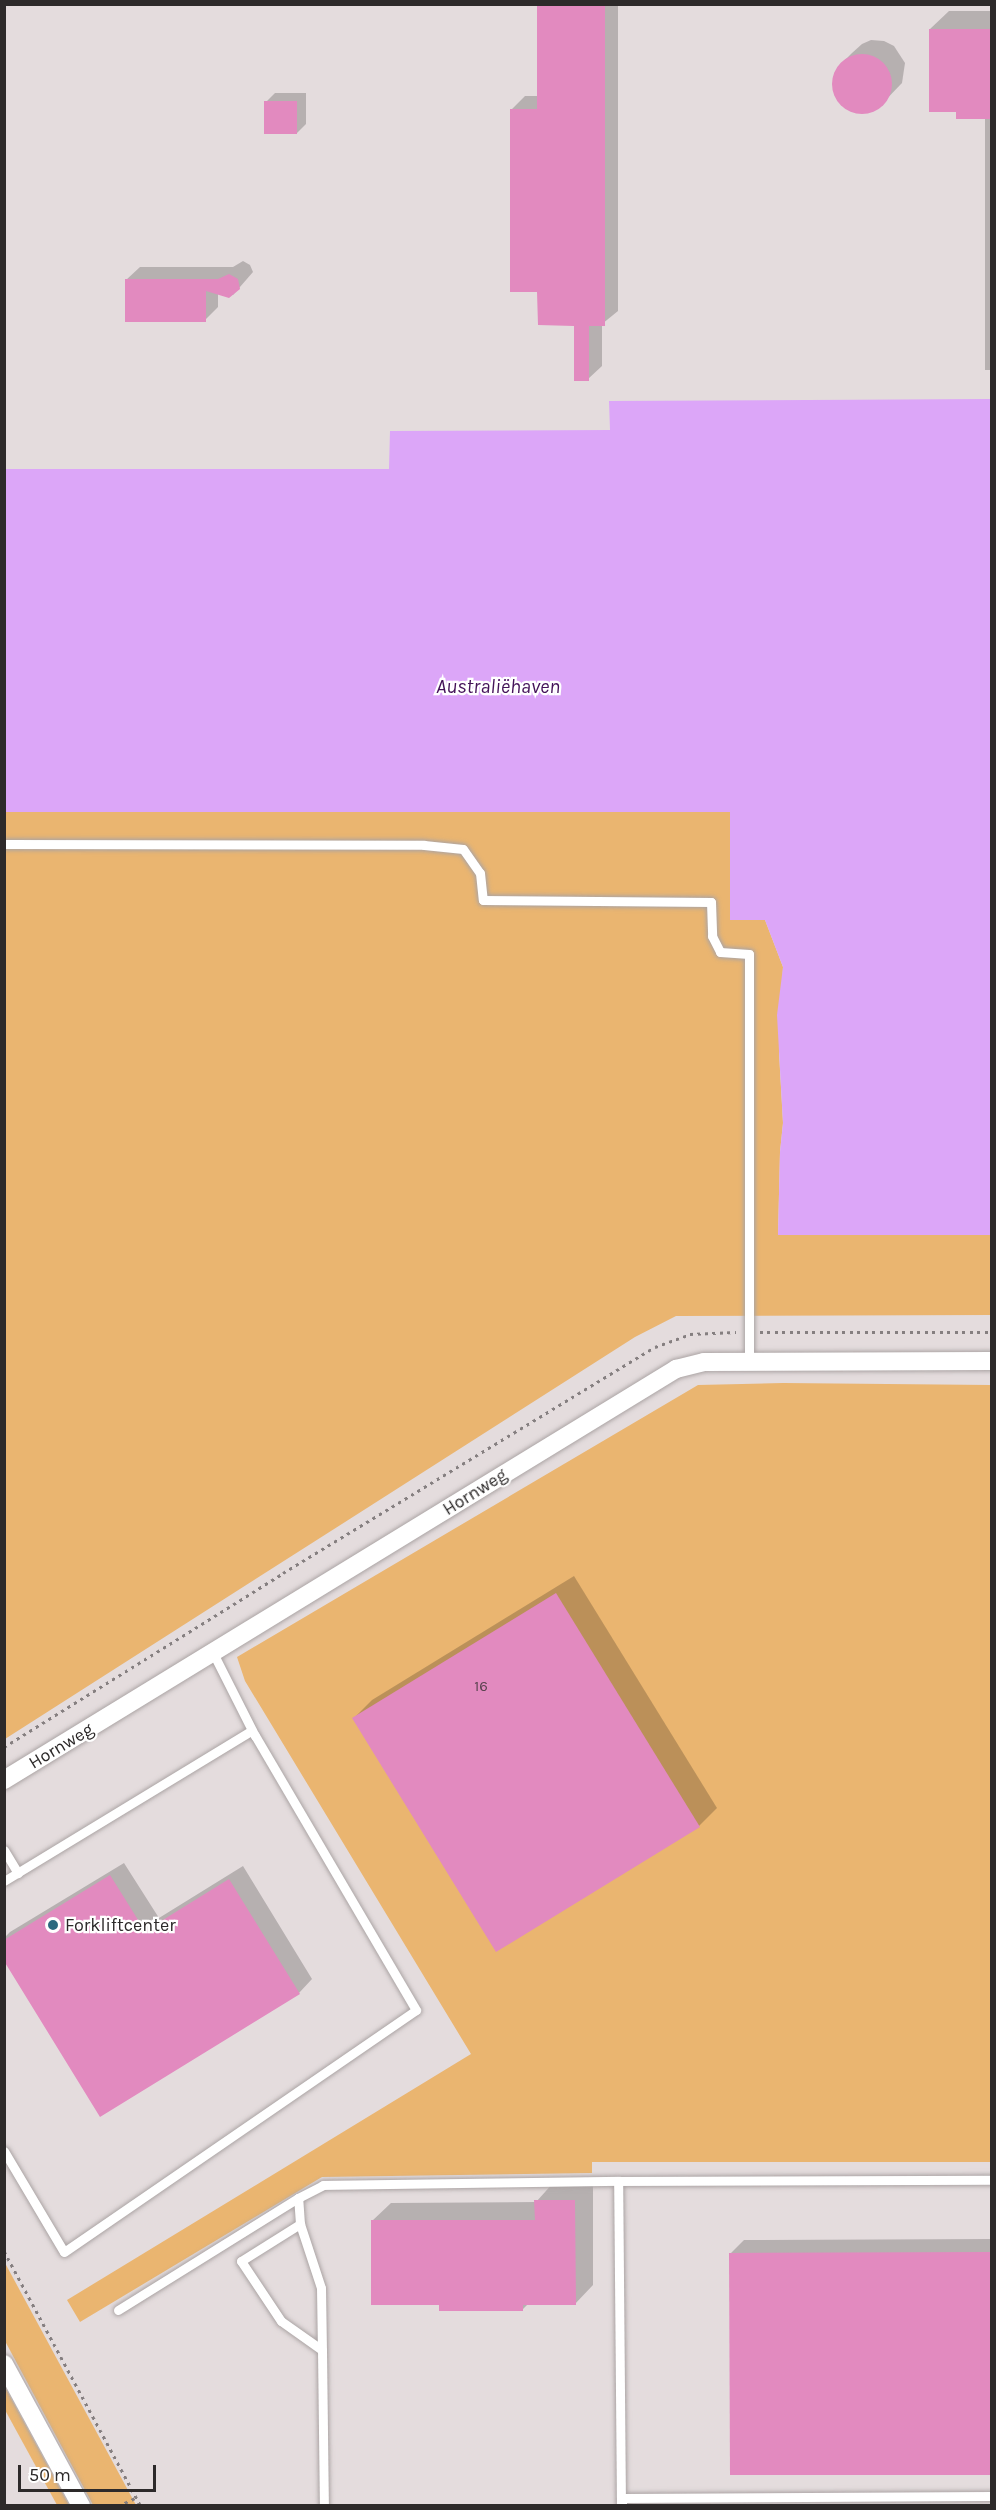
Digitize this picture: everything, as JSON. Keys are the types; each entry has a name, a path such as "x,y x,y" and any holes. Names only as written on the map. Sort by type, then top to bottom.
{"street":[{"name":"Hornweg","path":"4,1780 676,1369 704,1362 992,1361"},
{"path":"4,2364 81,2505"}],"lane":[{"path":"4,844 424,845 463,849 480,873 483,900 711,902 712,936 720,952 749,954 749,1362"},
{"path":"4,2151 64,2252 416,2010 252,1730 213,1653"},
{"path":"4,1881 252,1730"},
{"path":"4,1850 18,1873"},
{"path":"118,2310 298,2198 323,2186 618,2181 992,2181"},
{"path":"618,2181 622,2503 992,2496"},
{"path":"298,2198 300,2224 321,2288 324,2505"},
{"path":"300,2224 241,2260 281,2321 322,2350"}],"path":[{"path":"4,2251 141,2505"},
{"path":"118,2505 137,2497"}],"shaded area":[{"path":"5,812 730,812 730,920 765,920 783,967 779,1053 783,1123 778,1235 991,1235 991,1315 676,1316 635,1337 5,1739"},
{"path":"783,1383 991,1385 991,2162 592,2162 592,2173 322,2177 80,2322 67,2300 471,2054 245,1681 237,1657 698,1385"},
{"path":"5,2263 136,2505 93,2505 5,2341"},
{"path":"5,2387 69,2505 57,2505 5,2410"}],"water":[{"name":"Australiëhaven","path":"991,399 991,1235 778,1235 783,1123 777,1015 783,967 765,920 730,920 730,812 5,812 5,469 389,469 390,431 610,430 609,401"}],"building":[{"path":"537,4 605,4 605,326 589,326 589,381 574,381 574,326 538,325 537,292 510,292 510,109 537,109"},
{"path":"929,29 992,29 992,119 956,119 956,112 929,112"},
{"path":"856,54 868,54 884,62 890,72 892,84 890,96 884,106 868,114 856,114 840,106 832,90 832,78 840,62"},
{"path":"264,101 297,101 297,134 264,134"},
{"path":"229,274 238,279 240,289 229,298 206,291 206,322 125,322 125,279 218,279"},
{"path":"556,1593 700,1827 496,1952 352,1718"},
{"path":"110,1875 145,1931 229,1879 300,1994 100,2117 4,1961 4,1940"},
{"path":"534,2200 575,2200 576,2305 523,2305 523,2311 439,2311 439,2305 371,2305 371,2220 535,2220"},
{"path":"992,2252 992,2475 730,2475 729,2253"}],"place":[{"name":"Forkliftcenter","path":"53,1925"}]}
